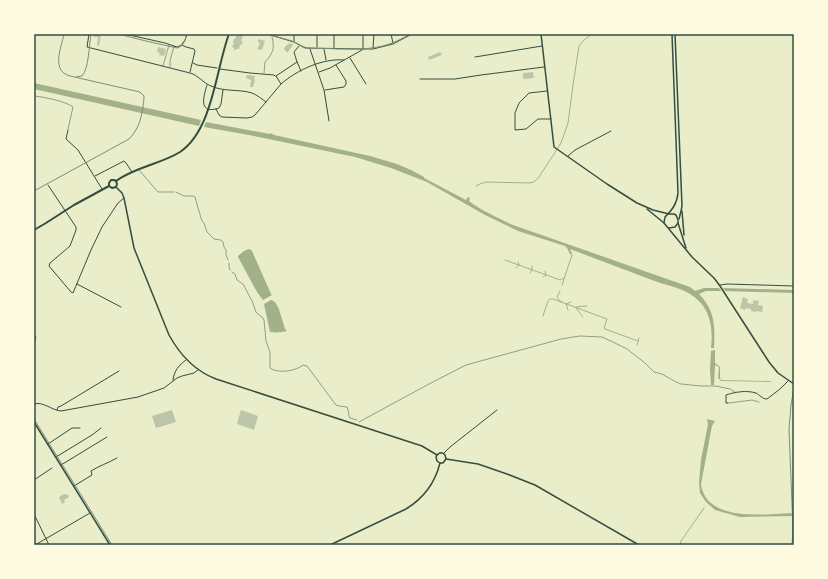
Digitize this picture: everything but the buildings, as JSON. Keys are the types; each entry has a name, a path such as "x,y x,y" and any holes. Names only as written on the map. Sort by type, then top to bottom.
{"main road":[{"path":"34,230 65,210 109,186 111,180 116,181 176,154 196,137 201,128 215,88 229,34"},
{"path":"109,186 112,188 116,187 116,181"}],"street":[{"path":"90,34 87,47 194,74 215,88 250,93 266,102"},
{"path":"125,34 178,47 182,45 195,50 190,73"},
{"path":"182,45 186,34"},
{"path":"267,34 294,42 305,48 363,49 393,44 412,34"},
{"path":"294,34 294,42"},
{"path":"316,48 317,34"},
{"path":"334,34 334,48"},
{"path":"318,72 326,70 362,51 363,34"},
{"path":"373,48 374,34"},
{"path":"391,34 393,44"},
{"path":"541,34 550,119 555,148 607,184 644,206 653,210 676,215 684,239"},
{"path":"664,223 665,217 669,214 678,195 672,34"},
{"path":"675,34 682,206 686,250"},
{"path":"299,45 294,53 301,71"},
{"path":"476,57 542,46"},
{"path":"310,48 324,90 329,121"},
{"path":"324,48 326,60"},
{"path":"350,57 366,84"},
{"path":"216,110 218,115 222,117 251,118 281,84 294,74 326,60 344,60"},
{"path":"276,76 297,62"},
{"path":"192,63 250,74 274,75 281,84"},
{"path":"324,90 344,87 346,84 346,81 336,65"},
{"path":"420,79 455,79 545,67"},
{"path":"207,84 203,102 204,106 208,109 216,110"},
{"path":"216,110 221,104 224,89"},
{"path":"547,91 529,93 519,103 515,113 514,124 516,130 526,129 538,120 550,119"},
{"path":"68,130 66,139 78,150 102,190"},
{"path":"567,156 574,150 611,131"},
{"path":"94,176 124,161 132,173"},
{"path":"48,185 76,227 70,246 50,263 49,266 70,292 73,293 102,227 124,198"},
{"path":"116,187 122,193 124,198 132,241 138,260 169,335 186,359 199,370 226,382 422,446 437,455 441,453 444,454 497,410"},
{"path":"644,206 664,223 692,257 714,278 766,358 778,373 794,384"},
{"path":"668,228 675,227 682,211 682,206"},
{"path":"77,284 121,307"},
{"path":"720,286 727,284 794,286"},
{"path":"34,335 36,337 34,343"},
{"path":"173,380 176,370 186,359"},
{"path":"34,404 40,403 57,411 64,411 135,398 164,388 173,380 199,370"},
{"path":"57,411 61,406 119,371"},
{"path":"728,403 726,403 726,395 735,392 756,393 764,399 767,399 789,381"},
{"path":"34,422 110,545"},
{"path":"47,444 72,428 80,428"},
{"path":"56,458 92,435 100,428"},
{"path":"60,465 107,437"},
{"path":"444,454 446,459"},
{"path":"437,455 436,461 440,463"},
{"path":"74,486 92,475 91,471 116,458"},
{"path":"330,545 415,504 430,488 440,463 444,462 446,459 478,464 535,485 640,545"},
{"path":"34,480 52,468"},
{"path":"35,545 90,513"},
{"path":"34,514 48,545"}],"lane":[{"path":"264,74 265,62 270,57 273,50 274,42 272,36"},
{"path":"163,66 169,44"},
{"path":"170,68 170,61 174,46"},
{"path":"34,96 70,104 73,107 68,130"},
{"path":"138,170 158,192 174,192"},
{"path":"229,263 230,270"},
{"path":"359,422 429,384 466,366 580,336 602,337 627,349 654,372 662,374 681,384 716,386 730,389 735,392"},
{"path":"728,403 752,400 759,402"}],"path":[{"path":"174,192 184,196 195,197 207,232 214,239 221,240 223,242 229,263"},
{"path":"230,270 235,274 237,280 243,284 256,312 264,320 266,341 270,352 270,368 278,371 300,368 303,365 307,366 336,405 347,407 350,418 359,422"}],"shaded area":[{"path":"34,83 201,120 199,126 34,89"},
{"path":"206,122 271,133 274,135 370,156 397,164 466,200 468,197 470,198 469,201 479,208 513,225 690,287 695,291 704,288 719,288 721,291 706,291 699,294 708,306 713,319 714,348 711,348 712,338 710,321 707,313 698,300 682,290 570,249 572,254 570,254 565,246 518,231 485,215 427,182 391,168 355,157 204,127"},
{"path":"249,249 252,251 272,295 263,300 238,257 244,251"},
{"path":"723,288 794,290 794,293 725,291"},
{"path":"271,300 275,302 279,309 287,331 270,332 264,304"},
{"path":"715,350 715,363 720,367 721,380 772,382 721,381 718,378 719,367 715,365 714,385 711,385 711,351"},
{"path":"707,419 715,421 712,426 701,484 705,496 714,505 725,511 754,515 794,513 794,516 740,517 715,510 706,502 700,493 699,483 701,460 708,424"}],"waterway":[{"path":"476,186 486,182 529,183 534,182 539,177 561,143 568,123 579,46 592,34"},
{"path":"562,285 572,255 571,253"},
{"path":"505,260 560,280 564,278"},
{"path":"516,268 519,265 518,262"},
{"path":"530,273 532,266"},
{"path":"543,277 546,275 545,271"},
{"path":"560,291 557,297 562,302"},
{"path":"543,316 548,301 553,299 607,319 605,329 638,341"},
{"path":"568,310 566,304 571,302"},
{"path":"576,307 587,306"},
{"path":"576,308 583,317"},
{"path":"637,345 639,338"},
{"path":"680,545 681,541 704,508"}],"tram line":[{"path":"34,191 129,139 137,128 142,112 144,96 140,92 70,76 64,73 59,64 64,34"},
{"path":"76,77 82,76 86,68 91,34"},
{"path":"118,34 177,48 183,44 187,34"},
{"path":"267,34 292,41 307,48 348,49 375,48 392,43 410,34"},
{"path":"34,419 112,545"}],"railway":[{"path":"792,545 793,529 789,429 794,388"}]}
